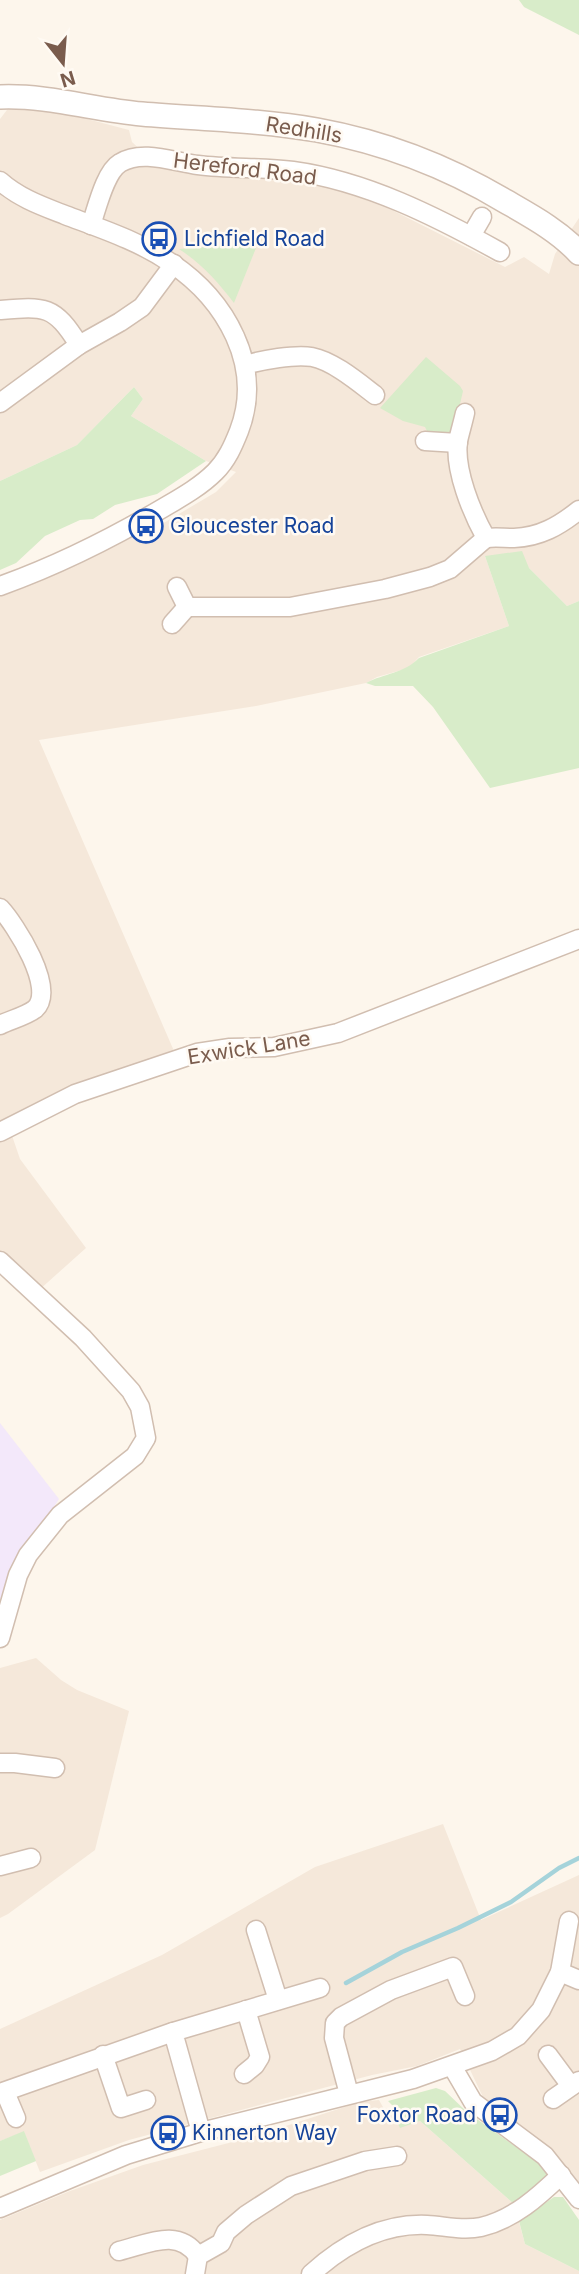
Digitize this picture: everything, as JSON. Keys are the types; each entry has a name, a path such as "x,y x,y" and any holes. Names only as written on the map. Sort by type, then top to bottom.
{"street":[{"name":"Redhills","path":"0,97 28,96 140,114 274,124 359,139 447,171 496,196 551,229 579,253"},
{"name":"Hereford Road","path":"91,225 109,175 115,167 139,156 149,156 201,165 294,171 322,177 379,195 471,236 500,252"},
{"path":"0,181 29,201 146,247 174,264 208,295 226,318 238,340 245,365 247,400 232,451 215,472 195,488 147,517 48,566 0,586"},
{"path":"471,236 482,217"},
{"path":"0,403 79,345 120,323 142,307 174,264"},
{"path":"0,310 41,308 51,312 65,323 79,345"},
{"path":"245,365 312,357 357,372 374,395"},
{"path":"465,413 458,443 462,478 470,508 486,538"},
{"path":"425,441 458,443"},
{"path":"172,624 187,607 290,607 385,589 430,577 450,569 486,538 530,537 556,526 579,510"},
{"path":"177,587 187,607"},
{"path":"0,908 26,944 40,982 41,998 35,1009 0,1025"},
{"name":"Exwick Lane","path":"0,1132 75,1094 197,1053 230,1048 274,1047 338,1033 579,939"},
{"path":"0,1261 83,1338 131,1391 140,1408 146,1438 135,1456 61,1515 28,1555 18,1575 0,1638"},
{"path":"0,1763 55,1768"},
{"path":"0,1866 31,1858"},
{"path":"0,2208 126,2155 201,2132 413,2079 492,2051 517,2036 541,2010 560,1972 569,1922"},
{"path":"256,1930 278,2000"},
{"path":"349,2094 334,2038 335,2023 341,2017 391,1990 453,1967 466,1996"},
{"path":"560,1972 579,1980"},
{"path":"16,2118 3,2093 103,2055 320,1988"},
{"path":"244,2074 260,2057 246,2010"},
{"path":"173,2032 201,2132"},
{"path":"103,2055 121,2108 146,2100"},
{"path":"548,2055 575,2084 554,2099"},
{"path":"452,2066 473,2102 545,2156 579,2199"},
{"path":"119,2251 172,2238 184,2242 197,2265 221,2244 226,2232 246,2215 291,2186 365,2161 397,2155"},
{"path":"311,2274 342,2250 373,2234 394,2228 427,2225 468,2229 511,2216 538,2197 561,2175"}],"shaded area":[{"path":"10,106 68,114 129,130 132,142 152,161 264,173 337,189 392,210 505,267 524,257 549,274 555,254 579,218 579,601 567,606 529,568 485,556 509,626 419,657 409,668 366,683 256,706 39,740 174,1051 72,1089 6,1118 20,1159 86,1248 38,1291 0,1252 0,588 118,536 162,524 216,492 236,472 206,461 131,416 143,399 134,387 77,445 0,481 0,119"},
{"path":"0,1423 59,1499 34,1538 0,1607"},
{"path":"36,1658 77,1690 129,1711 95,1850 0,1918 0,1668"},
{"path":"443,1824 481,1920 579,1875 579,2182 551,2148 483,2097 460,2049 417,2066 372,2075 129,2140 40,2172 24,2132 0,2141 0,2029 162,1955 315,1867"},
{"path":"379,2100 388,2116 394,2115 400,2127 420,2121 514,2204 525,2244 579,2271 579,2274 0,2274 0,2220 143,2165 252,2137 360,2102"}],"green space":[{"path":"519,0 579,0 579,35 524,7"},
{"path":"229,245 256,248 234,303 209,273 179,249"},
{"path":"426,357 463,391 455,426 448,435 429,435 425,427 403,421 380,408"},
{"path":"134,387 143,399 131,416 206,461 157,494 115,505 93,519 80,520 45,536 16,563 0,570 0,481 77,445"},
{"path":"522,551 529,568 567,606 579,601 579,768 490,788 433,707 413,686 375,686 366,683 400,670 419,658 509,626 485,556"},
{"path":"436,2088 445,2091 467,2112 540,2164 549,2178 514,2204 420,2121 400,2128 394,2115 400,2113 388,2101"},
{"path":"24,2131 36,2161 0,2176 0,2141"},
{"path":"554,2197 563,2197 579,2220 579,2271 525,2244 519,2221"}],"waterway":[{"path":"346,1983 402,1952 511,1902 559,1868 579,1858"}],"place":[{"name":"Lichfield Road","path":"159,239"},
{"name":"Gloucester Road","path":"146,526"},
{"name":"Foxtor Road","path":"500,2115"},
{"name":"Kinnerton Way","path":"168,2133"}]}
